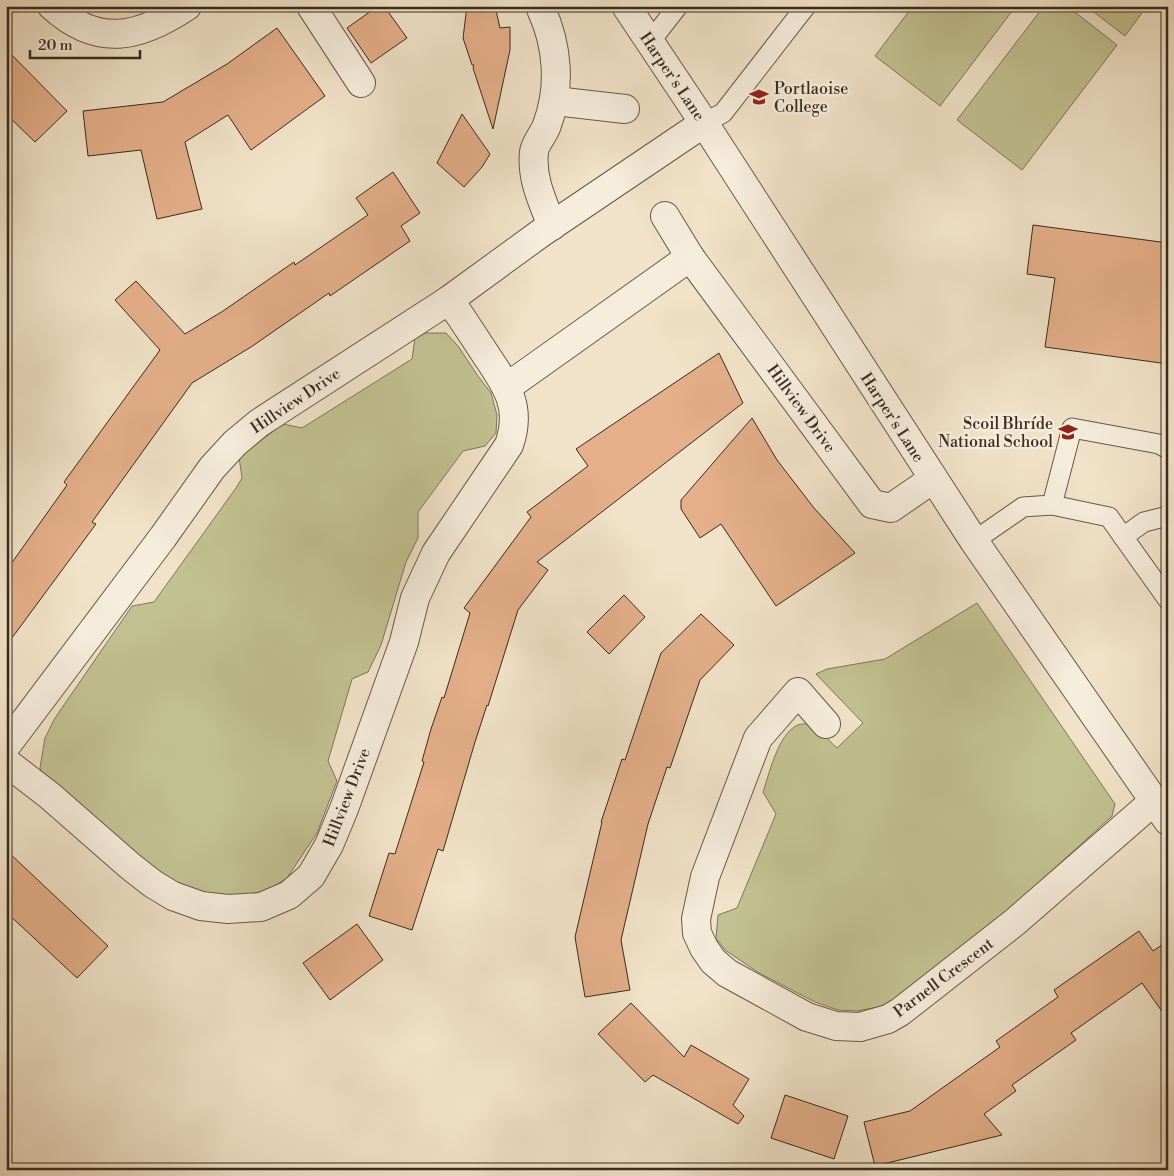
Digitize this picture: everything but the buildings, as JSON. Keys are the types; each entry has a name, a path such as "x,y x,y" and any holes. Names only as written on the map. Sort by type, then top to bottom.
{"street":[{"path":"52,6 61,14 91,31 117,36 144,30 170,18 187,6"},
{"path":"311,6 361,83"},
{"name":"Harper's Lane","path":"626,6 704,123 932,479 1161,811"},
{"path":"541,9 548,24 557,69 555,101 546,127 534,151 534,180 552,226"},
{"path":"555,101 625,109"},
{"name":"Hillview Drive","path":"6,746 163,537 212,468 235,443 259,424 449,300 552,226 704,123"},
{"name":"Hillview Drive","path":"665,216 690,256 872,504 892,508 932,479"},
{"path":"507,387 690,256"},
{"name":"Hillview Drive","path":"6,762 50,796 130,866 153,884 173,896 201,906 228,909 261,907 289,895 311,876 329,844 344,809 404,642 415,598 436,553 509,445 514,429 514,415 507,387 449,300"},
{"name":"Parnell Crescent","path":"826,724 798,692 758,738 705,877 696,918 697,933 704,948 727,973 807,1017 836,1026 860,1027 888,1019 900,1012 1161,811"}],"lane":[{"path":"650,42 678,6"},
{"path":"704,123 723,113 806,6"},
{"path":"1052,505 1072,428 1160,444 1168,449"},
{"path":"974,541 1023,507 1052,505 1109,517 1168,600"},
{"path":"1123,537 1144,522 1168,516"}],"shaded area":[{"path":"913,6 1016,6 940,106 875,56"},
{"path":"1044,6 1067,6 1117,45 1022,170 957,120"},
{"path":"1086,6 1147,6 1125,36"},
{"path":"425,333 446,333 458,346 491,393 497,415 496,433 485,446 463,451 418,512 418,538 406,562 381,645 368,672 352,679 328,761 337,781 317,833 287,878 268,890 238,897 203,893 154,874 45,780 40,768 45,738 55,718 132,606 154,602 236,488 242,478 239,457 283,424 302,428 412,359 415,338"},
{"path":"977,603 1115,804 1112,816 948,965 905,998 878,1007 857,1011 838,1010 815,1002 759,973 725,950 716,938 718,915 737,908 776,814 763,792 778,748 784,737 800,724 814,727 837,748 863,723 816,674 827,669 885,659"}],"place":[{"name":"Portlaoise College","path":"759,97"},
{"name":"Scoil Bhríde National School","path":"1068,432"}]}
